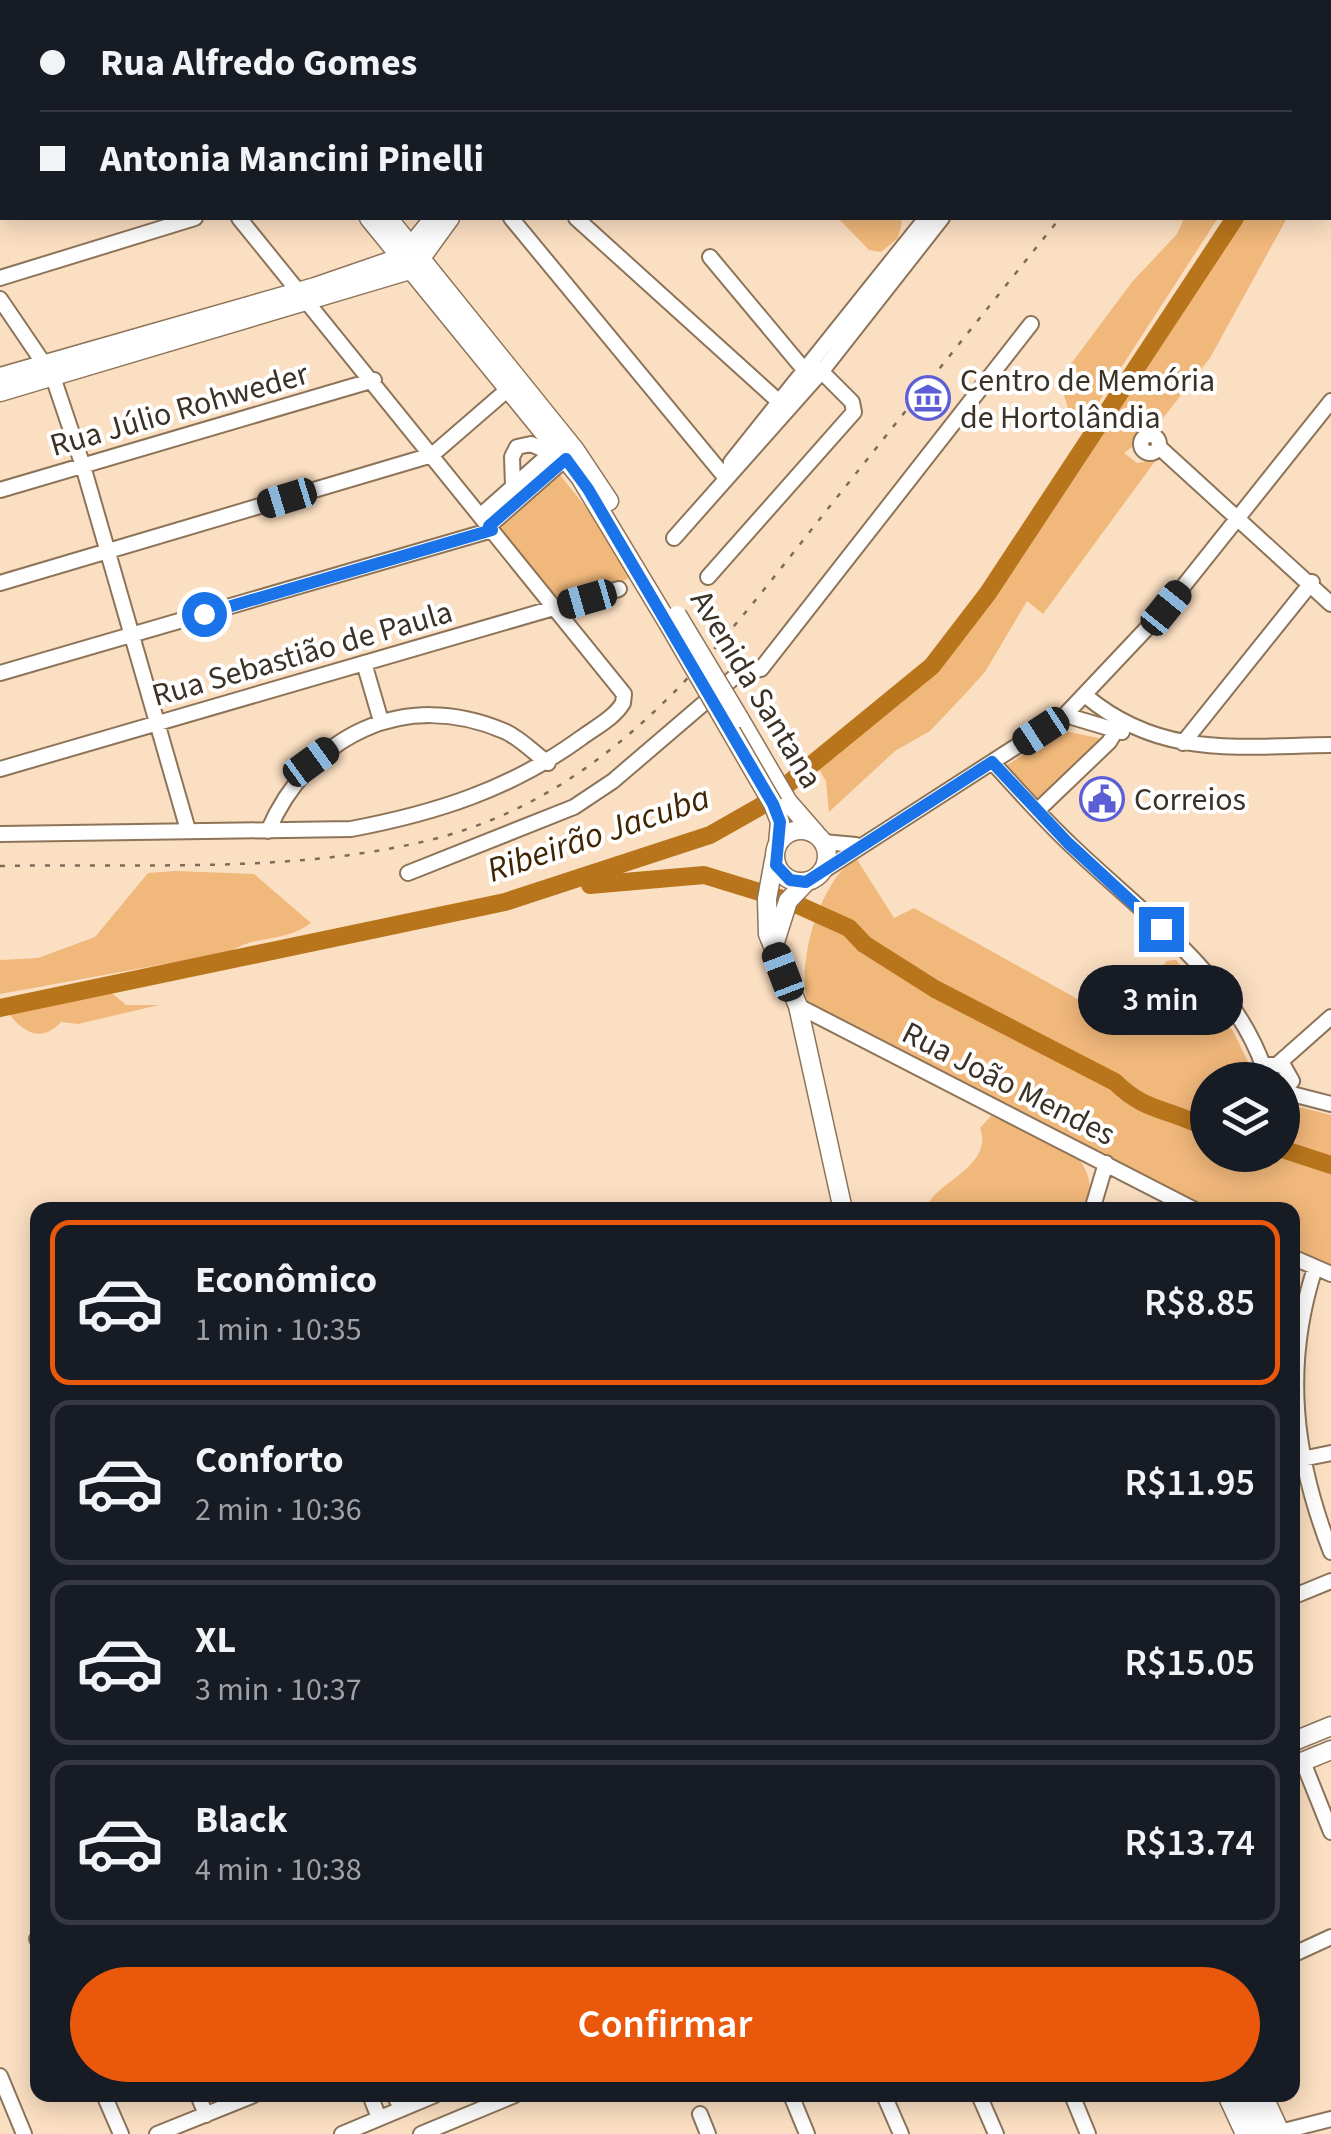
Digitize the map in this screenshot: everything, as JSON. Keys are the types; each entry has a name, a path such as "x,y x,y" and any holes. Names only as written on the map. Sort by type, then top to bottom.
{"main road":[{"path":"371,220 413,258"},
{"path":"389,220 413,258"},
{"path":"413,258 433,220"},
{"path":"0,376 48,370 303,298 413,258 448,220"},
{"name":"Avenida Santana","path":"413,258 563,450 647,576 779,800 820,838"},
{"path":"0,392 48,370"},
{"name":"Avenida Santana","path":"779,800 778,897 767,928 798,1006 841,1202"},
{"name":"Avenida Santana","path":"776,849 792,831 820,838"},
{"path":"778,897 823,871 828,856 820,838"},
{"path":"776,849 782,874 806,882"},
{"path":"1300,1739 1331,1726"},
{"path":"1300,1763 1331,1750"},
{"path":"1235,2102 1245,2134"},
{"path":"1239,2102 1275,2133"},
{"path":"1265,2102 1275,2133"}],"street":[{"path":"0,278 188,220"},
{"path":"0,834 268,832 351,828 408,818 514,783 619,710 624,694 374,380 241,220"},
{"path":"513,220 728,475"},
{"path":"578,220 784,406"},
{"path":"814,369 920,220"},
{"path":"674,538 728,475 740,469 784,406 940,220"},
{"path":"708,577 851,416 852,402 814,369 710,257"},
{"path":"0,299 48,370 83,466 188,830"},
{"path":"408,872 574,807 655,746 738,674 761,669 1031,324"},
{"name":"Rua Júlio Rohweder","path":"0,490 374,380"},
{"path":"0,583 432,456 514,384"},
{"path":"823,871 856,845 1065,715 1086,696 1166,608 1331,401"},
{"path":"514,486 512,457 517,447 531,444 563,450"},
{"path":"1158,447 1240,516 1331,604"},
{"path":"487,524 514,486 563,450"},
{"path":"0,674 487,524 563,450"},
{"path":"1182,743 1312,582"},
{"name":"Rua Sebastião de Paula","path":"0,769 618,590"},
{"path":"364,663 381,721"},
{"path":"1086,696 1118,728"},
{"path":"1065,715 1182,743 1331,745"},
{"path":"268,832 284,796 311,762 342,740 381,721 412,716 460,718 506,732 548,763"},
{"path":"1038,810 1118,728"},
{"path":"992,762 1200,968 1236,1011 1267,1062"},
{"path":"820,838 856,845"},
{"name":"Rua João Mendes","path":"798,1006 1180,1202"},
{"path":"1281,1062 1331,1017"},
{"path":"1284,1062 1331,1029"},
{"path":"1300,1096 1331,1104"},
{"path":"1094,1202 1106,1164"},
{"path":"1300,1261 1331,1274"},
{"path":"1300,1340 1315,1268"},
{"path":"1300,1460 1331,1453"},
{"path":"1300,1466 1331,1552"},
{"path":"1300,1594 1331,1581"},
{"path":"1300,1768 1331,1832"},
{"path":"1300,1952 1331,1936"},
{"path":"0,2076 24,2134"},
{"path":"107,2102 120,2134"},
{"path":"201,2102 206,2114"},
{"path":"157,2134 236,2102"},
{"path":"373,2102 379,2118"},
{"path":"342,2134 379,2118 398,2102"},
{"path":"431,2132 499,2102"},
{"path":"794,2102 807,2134"},
{"path":"887,2102 900,2134"},
{"path":"983,2102 996,2134"},
{"path":"1075,2102 1088,2134"},
{"path":"700,2114 708,2134"},
{"path":"1275,2133 1331,2119"}],"shaded area":[{"path":"840,220 900,220 898,238 881,252 869,250"},
{"path":"1183,220 1217,220 1095,408 1071,417 1059,380 1132,282 1177,234"},
{"path":"1236,220 1286,220 1210,358 1153,431 1124,453 1137,463 1156,460 1043,614 1027,601 985,672 966,693 930,731 895,751 829,812 826,781 819,769 957,646"},
{"path":"557,471 639,574 580,599 554,601 495,526"},
{"path":"1060,730 1103,739 1034,803 1000,770"},
{"path":"856,858 894,918 914,908 1117,1021 1167,961 1176,960 1233,1031 1248,1062 1190,1062 1190,1172 1300,1172 1300,1107 1331,1115 1331,1271 1300,1257 1300,1202 1184,1202 809,1009 805,992 808,949 831,886"},
{"path":"148,873 254,874 311,923 288,934 243,945 221,959 208,956 0,994 0,960 38,958 95,937"},
{"path":"89,993 113,994 126,1005 159,1005 78,1024 61,1022 40,1034 27,1030 9,1014 0,1014 15,1007"},
{"path":"991,1116 1063,1146 1086,1171 1088,1202 930,1202 978,1154 982,1142 980,1128"}],"waterway":[{"name":"Ribeirão Jacuba","path":"0,1008 505,902 710,835 761,806 932,666 988,593 1234,220"},
{"path":"590,885 704,875 789,901 849,928 864,944 935,989 1115,1082 1148,1105 1190,1121"},
{"path":"1300,1155 1331,1165"}],"railway":[{"path":"0,866 216,865 378,851 430,840 497,818 557,787 612,748 709,655 1058,220"}],"place":[{"name":"Centro de Memória de Hortolândia","path":"928,398"},
{"name":"Correios","path":"1102,799"}],"route":[{"path":"204,614 492,530 489,526 566,459 668,622 773,804 780,822 774,855 786,877 800,882 815,878 856,845 992,762 1068,843 1161,929"}]}
